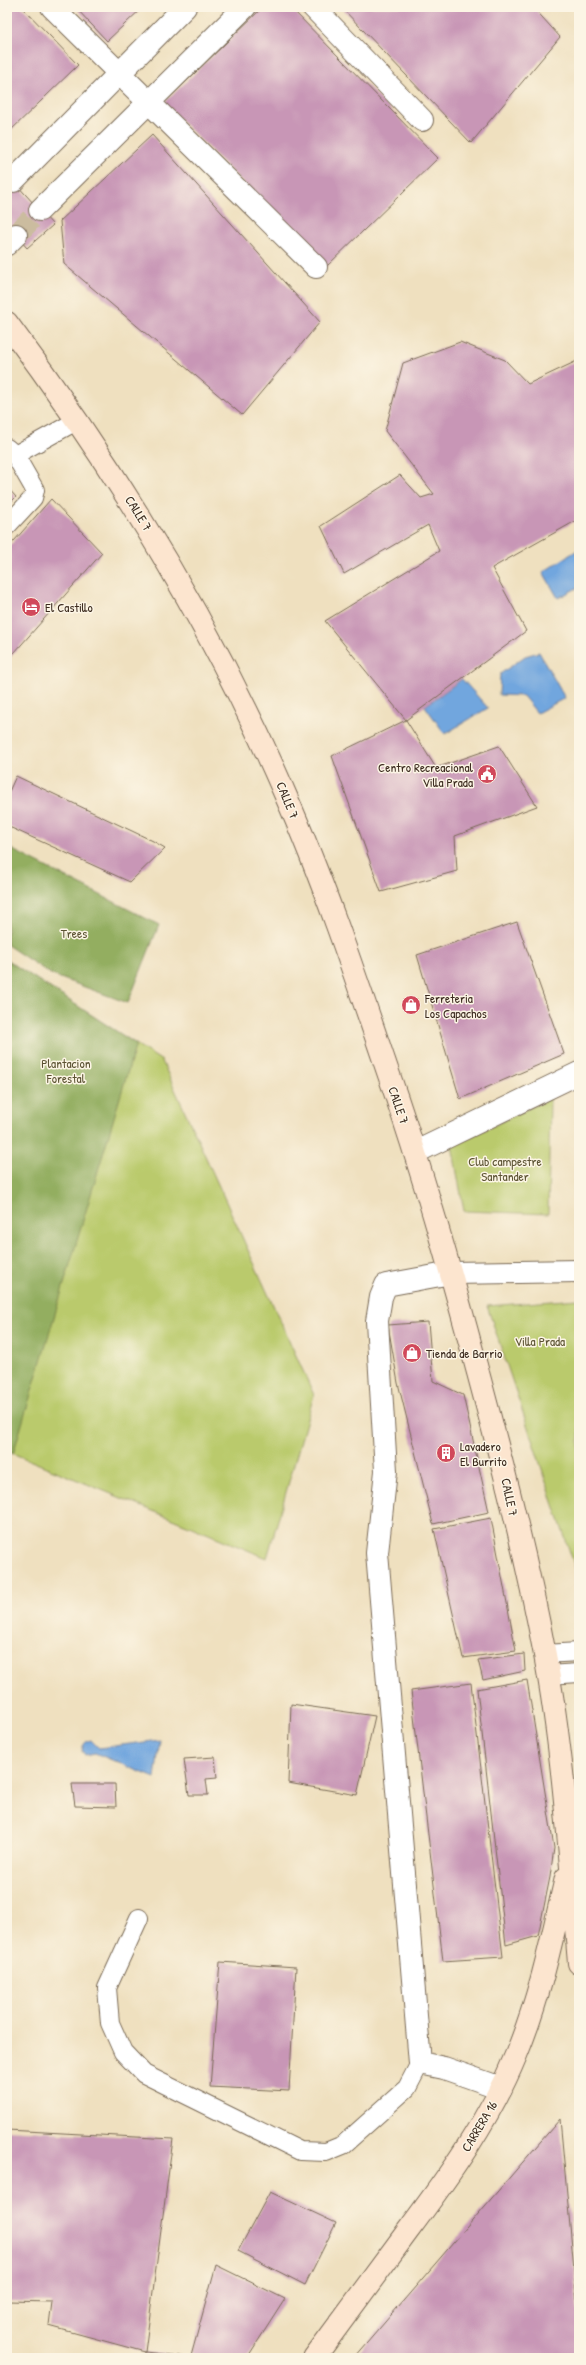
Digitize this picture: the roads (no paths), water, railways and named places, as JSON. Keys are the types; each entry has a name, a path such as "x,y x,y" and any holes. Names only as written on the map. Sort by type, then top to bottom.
{"street":[{"path":"52,7 316,267"},
{"path":"13,181 185,7"},
{"path":"40,210 246,7"},
{"path":"313,7 422,120"},
{"name":"CALLE 7","path":"7,323 78,420 156,542 211,642 264,746 314,861 416,1152 502,1460 544,1654 548,1675 570,1857 579,1963"},
{"path":"416,1152 579,1073"},
{"path":"501,2088 444,2068 420,2063 377,1553 386,1472 377,1321 381,1297 386,1285 451,1273 579,1271"},
{"name":"CARRERA 16","path":"314,2358 448,2175 488,2113 501,2088 516,2056 542,1981 570,1857"}],"lane":[{"path":"7,526 33,498 35,490 11,451 78,420"},
{"path":"544,1654 579,1652"},
{"path":"548,1675 579,1673"},
{"path":"139,1918 107,1988 110,2023 123,2052 144,2074 300,2151 326,2152 342,2145 407,2088 420,2063"}],"water":[{"path":"579,549 579,587 558,598 543,572"},
{"path":"539,652 565,698 537,713 523,696 499,695 500,674 525,656"},
{"path":"462,679 488,708 445,734 425,706"},
{"path":"91,1740 99,1748 160,1740 155,1778 95,1753 85,1755 82,1751 83,1745"}],"tunnel":[{"path":"16,235 40,210"}],"place":[{"name":"El Castillo","path":"31,607"},
{"name":"Centro Recreacional Villa Prada","path":"487,774"},
{"name":"Ferreteria Los Capachos","path":"411,1005"},
{"name":"Tienda de Barrio","path":"412,1353"},
{"name":"Lavadero El Burrito","path":"446,1453"}],"park label":[{"name":"Trees","path":"74,933"},
{"name":"Plantacion Forestal","path":"66,1070"},
{"name":"Club campestre Santander","path":"505,1168"},
{"name":"Villa Prada","path":"540,1341"}]}
